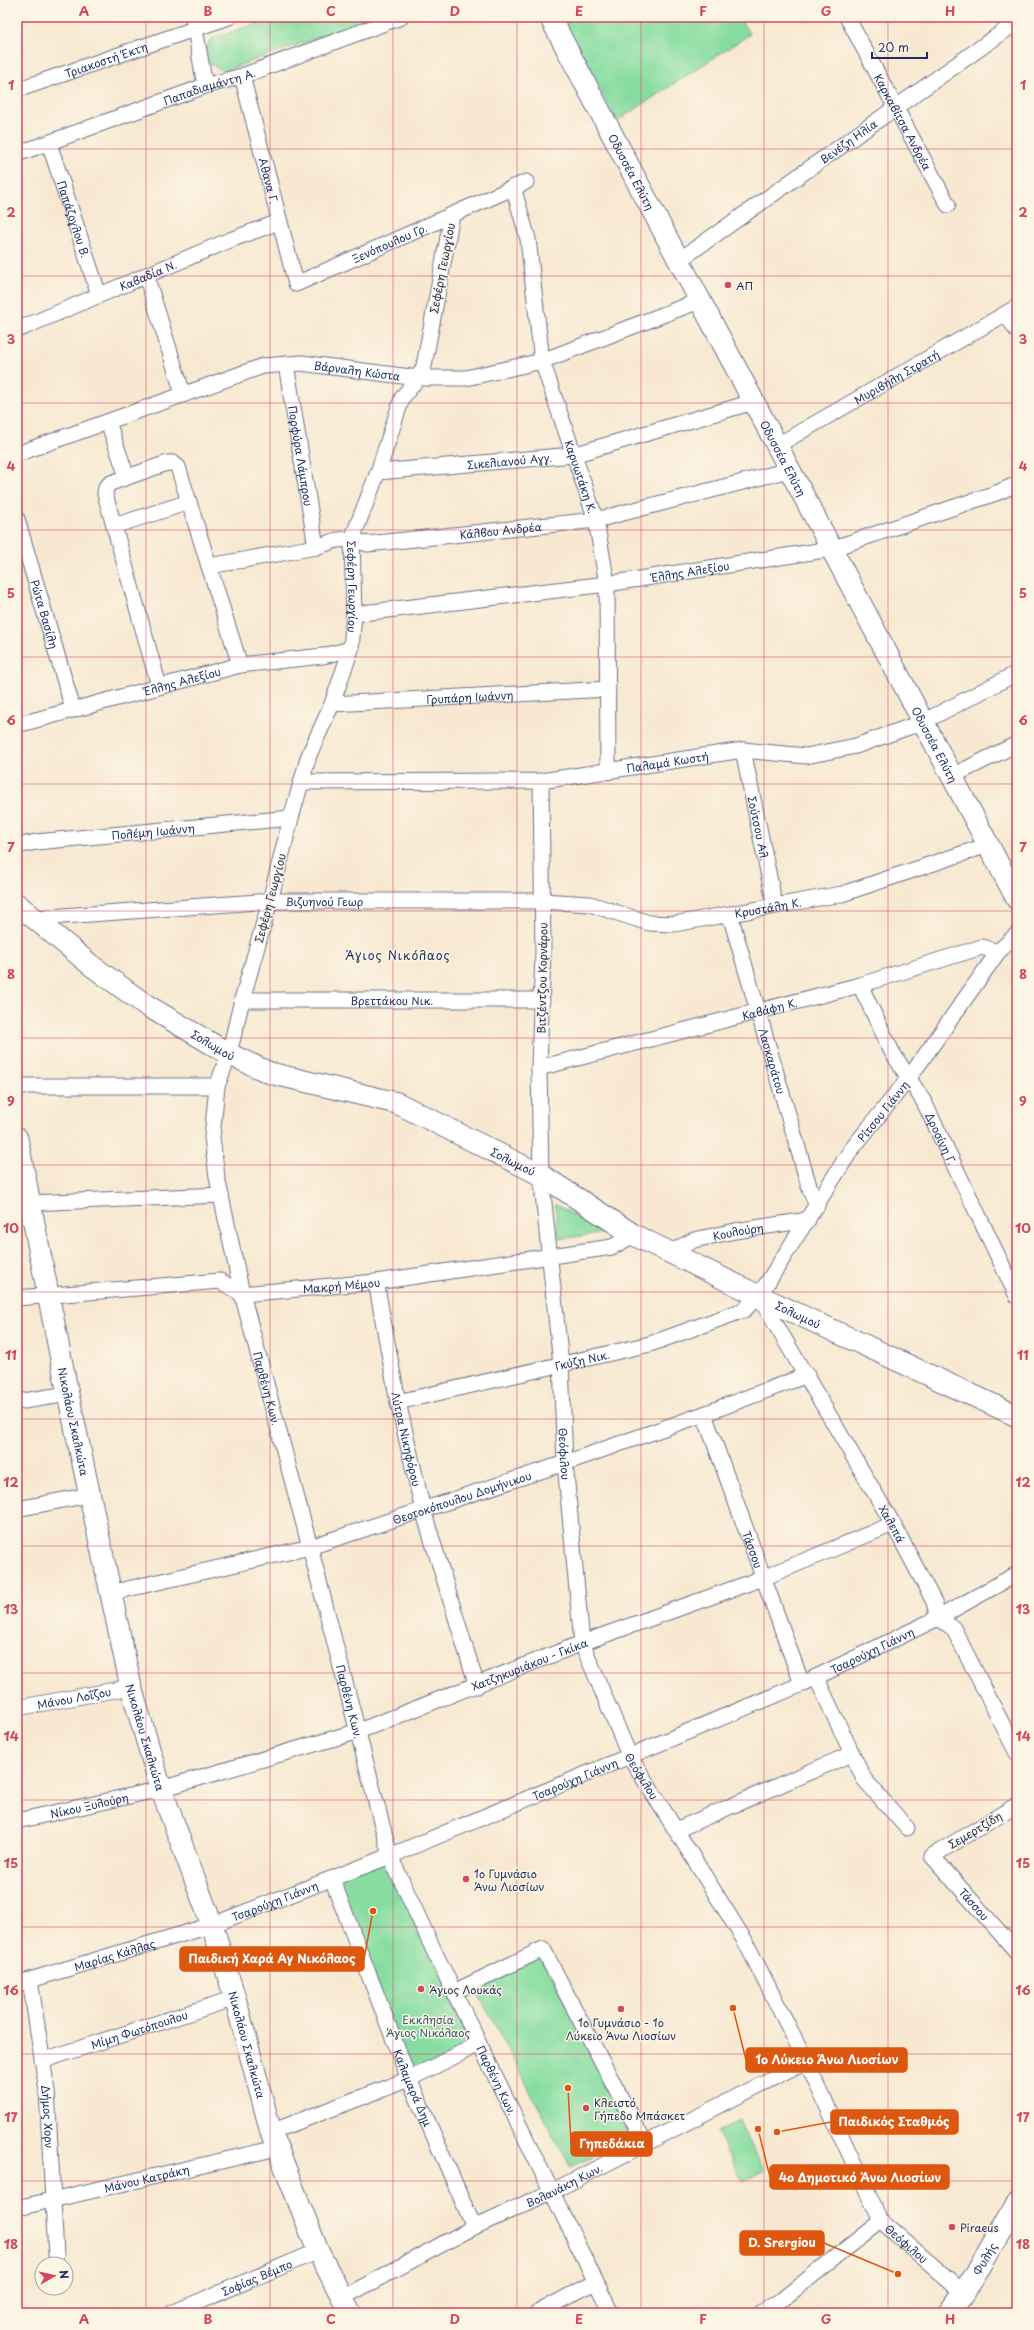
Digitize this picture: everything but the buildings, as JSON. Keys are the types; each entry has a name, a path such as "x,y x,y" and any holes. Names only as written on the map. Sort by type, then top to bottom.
{"main road":[{"name":"Φυλής","path":"949,2313 964,2293 1017,2203"}],"street":[{"name":"Τριακοστή Έκτη","path":"17,90 194,23 229,17"},
{"name":"Παπαδιαμάντη Α.","path":"17,154 205,86 242,76 401,17"},
{"name":"Οδυσσέα Ελύτη","path":"550,17 687,270 699,301 715,320 753,402 1017,899"},
{"name":"Καρκαβίτσα Ανδρέα","path":"847,17 897,106 948,205"},
{"name":"Βενέζη Ηλία","path":"687,270 897,106 1017,22"},
{"path":"194,23 205,86"},
{"name":"Αθανα Γ.","path":"242,76 296,284"},
{"name":"Παπάζογλου Β.","path":"49,143 99,295"},
{"name":"Ξενόπουλου Γρ.","path":"296,284 520,185"},
{"name":"Καρυωτάκη Κ.","path":"520,185 528,239 542,361 596,520 607,584 608,772"},
{"name":"Σεφέρη Γεωργίου","path":"229,1054 242,1000 270,901 308,755 332,704 350,649 354,614 352,539 378,472 402,398 418,378 424,366 452,215"},
{"name":"Καβαδία Ν.","path":"17,330 146,275 279,222"},
{"path":"146,275 183,394"},
{"name":"Βάρναλη Κώστα","path":"17,454 263,366 301,364 418,378 466,378 542,361 699,301"},
{"path":"1012,311 1017,331"},
{"name":"Μυριβήλη Στρατή","path":"776,446 1012,311"},
{"name":"Πορφύρα Λάμπρου","path":"286,364 316,547"},
{"name":"Σικελιανού Αγγ.","path":"378,472 573,455 753,402"},
{"path":"108,422 127,477"},
{"path":"159,686 105,494 106,487 127,477 167,463 173,463 178,467 240,665"},
{"name":"Κάλβου Ανδρέα","path":"209,566 316,547 337,540 352,539 368,544 596,520 789,470"},
{"name":"Έλλης Αλεξίου","path":"354,614 607,584 831,550 999,492 1017,484"},
{"path":"114,526 189,502"},
{"name":"Ρώτα Βασίλη","path":"17,519 23,561 73,709"},
{"name":"Έλλης Αλεξίου","path":"17,725 240,665 324,656 350,649"},
{"name":"Παλαμά Κωστή","path":"301,782 541,781 608,772 743,750 806,756 856,746 923,722 1017,673"},
{"name":"Γρυπάρη Ιωάννη","path":"332,704 608,689"},
{"path":"952,776 1017,744"},
{"name":"Σούτσου Αλ.","path":"743,750 775,906"},
{"name":"Βιτζέντζου Κορνάρου","path":"540,1175 539,1068 542,1000 541,781"},
{"name":"Πολέμη Ιωάννη","path":"17,846 36,842 291,818"},
{"name":"Κρυστάλη Κ.","path":"542,901 590,904 650,923 674,924 842,894 988,845"},
{"name":"Βιζυηνού Γεωρ","path":"35,918 270,901 542,901"},
{"name":"Σολωμού","path":"17,904 92,966 146,1005 229,1054 270,1073 397,1103 540,1175 634,1235 672,1252 759,1296 1017,1416"},
{"name":"Λασκαράτου","path":"730,915 809,1186 817,1206"},
{"name":"Ρίτσου Γιάννη","path":"759,1296 851,1150 909,1078 998,952 1017,934"},
{"name":"Καβάφη Κ.","path":"539,1068 860,985 982,947 998,952"},
{"name":"Δροσίνη Γ.","path":"860,985 892,1052 924,1102 1017,1296"},
{"name":"Βρεττάκου Νικ.","path":"242,1000 542,1000"},
{"name":"Παρθένη Κων.","path":"229,1054 217,1086 212,1137 221,1195 242,1294 359,1731 390,1856 594,2282 611,2313"},
{"path":"17,1086 217,1086"},
{"name":"Νικολάου Σκαλκώτα","path":"17,1138 19,1159 89,1495 131,1687 161,1789 212,1924 235,1998 274,2140 318,2251 346,2305"},
{"name":"Θεόφιλου","path":"540,1175 561,1364 565,1463 582,1643 629,1755 745,1941 806,2061 882,2221 964,2293"},
{"path":"29,1203 221,1195"},
{"name":"Κουλούρη","path":"672,1252 694,1240 735,1231 808,1220"},
{"name":"Μακρή Μέμου","path":"242,1294 376,1282 612,1247 634,1235"},
{"path":"17,1298 220,1281 242,1294"},
{"name":"Λύτρα Νικηφόρου","path":"376,1282 398,1402 423,1510 476,1686"},
{"name":"Γκύζη Νικ.","path":"398,1402 650,1344 744,1310 759,1296"},
{"name":"Χαλεπά","path":"759,1296 807,1375 893,1524 934,1602 938,1618"},
{"name":"Θεοτοκόπουλου Δομήνικου","path":"110,1594 310,1547 565,1463 704,1414 807,1375"},
{"path":"17,1402 68,1394"},
{"name":"Τάσσου","path":"704,1414 802,1684"},
{"path":"17,1509 89,1495"},
{"name":"Χατζηκυριάκου - Γκίκα","path":"161,1789 359,1731 582,1643 763,1578 893,1524"},
{"name":"Τσαρούχη Γιάννη","path":"212,1924 390,1856 802,1684 938,1618 1017,1574"},
{"path":"938,1618 953,1628 1015,1747"},
{"path":"816,1677 864,1779 907,1828"},
{"name":"Μάνου Λοΐζου","path":"17,1708 131,1687"},
{"path":"676,1830 851,1754"},
{"name":"Νίκου Ξυλούρη","path":"17,1820 161,1789"},
{"name":"Σεμερτζίδη","path":"932,1856 1017,1805"},
{"name":"Τάσσου","path":"932,1856 1017,1952"},
{"name":"Καλαμαρά Δημ","path":"332,1879 409,2079 474,2227"},
{"name":"Μαρίας Κάλλας","path":"24,1982 212,1924"},
{"path":"454,1992 542,1949 645,2144"},
{"name":"Δήμος Χορν","path":"24,1982 44,2060 56,2255"},
{"name":"Μίμη Φωτόπουλου","path":"44,2060 235,1998"},
{"name":"Μάνου Κατράκη","path":"17,2208 274,2140 409,2079 479,2044"},
{"name":"Βολανάκη Κων.","path":"346,2305 474,2227 551,2192 806,2061"},
{"path":"761,2313 779,2302 882,2221"},
{"name":"Σοφίας Βέμπο","path":"172,2313 318,2251"},
{"path":"537,2313 594,2282"}],"green space":[{"path":"274,17 375,17 224,71 209,63 206,49 211,39"},
{"path":"560,17 738,17 750,34 617,121"},
{"path":"555,1204 604,1233 559,1239"},
{"name":"Εκκλησία Άγιος Νικόλαος","path":"390,1856 479,2044 409,2079 332,1879"},
{"path":"541,1956 637,2130 571,2168 476,1989"},
{"path":"739,2121 764,2171 743,2182 717,2132"}],"place":[{"name":"ΑΠ","path":"728,285"},
{"name":"1ο Γυμνάσιο Άνω Λιοσίων","path":"466,1879"},
{"name":"Παιδική Χαρά Αγ Νικόλαος","path":"373,1911"},
{"name":"Άγιος Λουκάς","path":"421,1989"},
{"name":"1ο Λύκειο Άνω Λιοσίων","path":"733,2008"},
{"name":"1ο Γυμνάσιο - 1ο Λύκειο Άνω Λιοσίων","path":"621,2009"},
{"name":"Γηπεδάκια","path":"568,2088"},
{"name":"Κλειστό Γήπεδο Μπάσκετ","path":"586,2108"},
{"name":"4ο Δημοτικό Άνω Λιοσίων","path":"758,2129"},
{"name":"Παιδικός Σταθμός","path":"777,2132"},
{"name":"Piraeus","path":"952,2227"},
{"name":"D. Srergiou","path":"898,2274"}],"district":[{"name":"Άγιος Νικόλαος","path":"398,955"}]}
